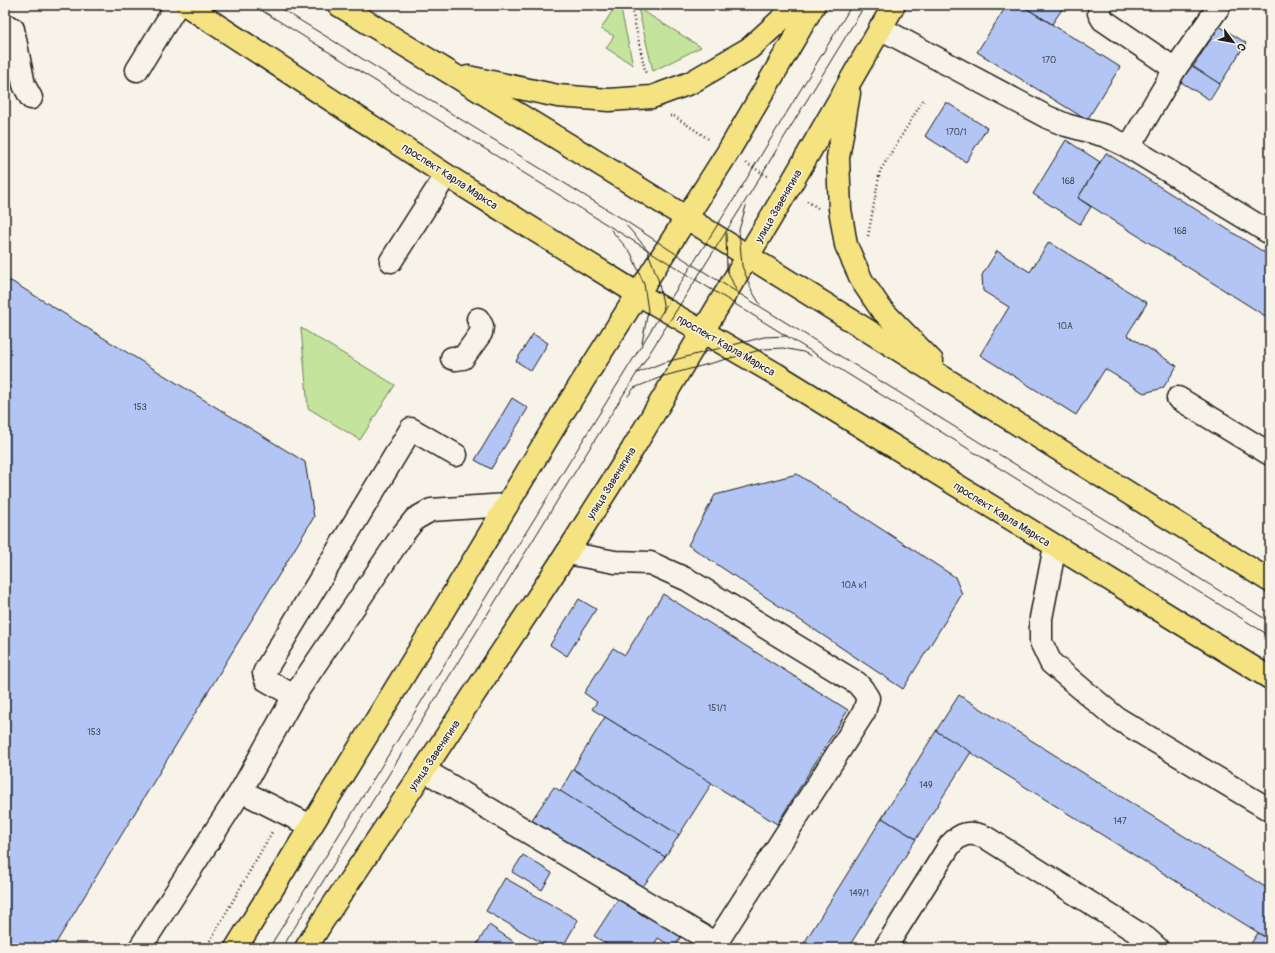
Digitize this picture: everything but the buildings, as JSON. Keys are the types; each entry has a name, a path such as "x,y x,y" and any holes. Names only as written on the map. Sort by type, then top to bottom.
{"main road":[{"name":"проспект Карла Маркса","path":"186,5 446,174 638,294 776,374 1270,678"},
{"path":"339,5 748,256 1270,581"},
{"path":"452,74 558,96 609,100 652,98 690,83 750,48 797,5"},
{"path":"236,948 565,409 728,152 814,5"},
{"name":"улица Завенягина","path":"306,948 567,554 632,450 788,189 894,5"},
{"path":"851,78 838,158 840,209 846,245 862,281 881,309 957,386"}],"lane":[{"path":"137,70 177,5"},
{"path":"1101,5 1099,13 1103,20 1175,69"},
{"path":"1129,147 1175,69 1220,5"},
{"path":"5,25 13,29 24,85 26,92 31,98"},
{"path":"880,28 1047,117 1106,136 1129,147 1270,233"},
{"path":"391,261 446,174"},
{"path":"452,358 463,358 481,333 482,326 478,319"},
{"path":"1178,398 1270,454"},
{"path":"294,696 266,680 264,672 411,429 456,455"},
{"path":"140,948 241,791 294,696 403,534 415,519 431,510 507,505"},
{"path":"1055,546 1040,618 1041,642 1051,663 1115,717 1270,810"},
{"path":"424,770 714,946 864,712 868,698 858,683 688,580 650,563 615,562 567,554"},
{"path":"241,791 311,826"},
{"path":"885,948 950,845 956,838 966,834 976,833 992,841 1146,938 1156,948"}],"path":[{"path":"630,5 646,75"},
{"path":"863,241 869,235 880,171 924,98"},
{"path":"669,115 674,116 728,152 818,208 820,215"},
{"path":"206,948 283,812"}],"green space":[{"path":"616,5 620,5 633,65 606,48 614,36 601,29"},
{"path":"638,8 701,47 653,71"},
{"path":"301,328 395,385 360,440 308,408"}],"tram line":[{"path":"253,5 1270,636"},
{"path":"275,5 621,218 693,265 1270,622"},
{"path":"269,948 664,309 741,188 852,5"},
{"path":"282,948 586,454 749,195 865,5"},
{"path":"746,206 739,230 742,266 752,291 760,304"},
{"path":"626,225 647,249 658,279 664,309 663,312"},
{"path":"611,230 631,253 644,284 648,311 642,343"},
{"path":"726,232 727,270 736,290"},
{"path":"637,373 662,363 764,337 787,336"},
{"path":"628,396 634,388 664,376 764,349 783,348 803,352 811,356"}]}
